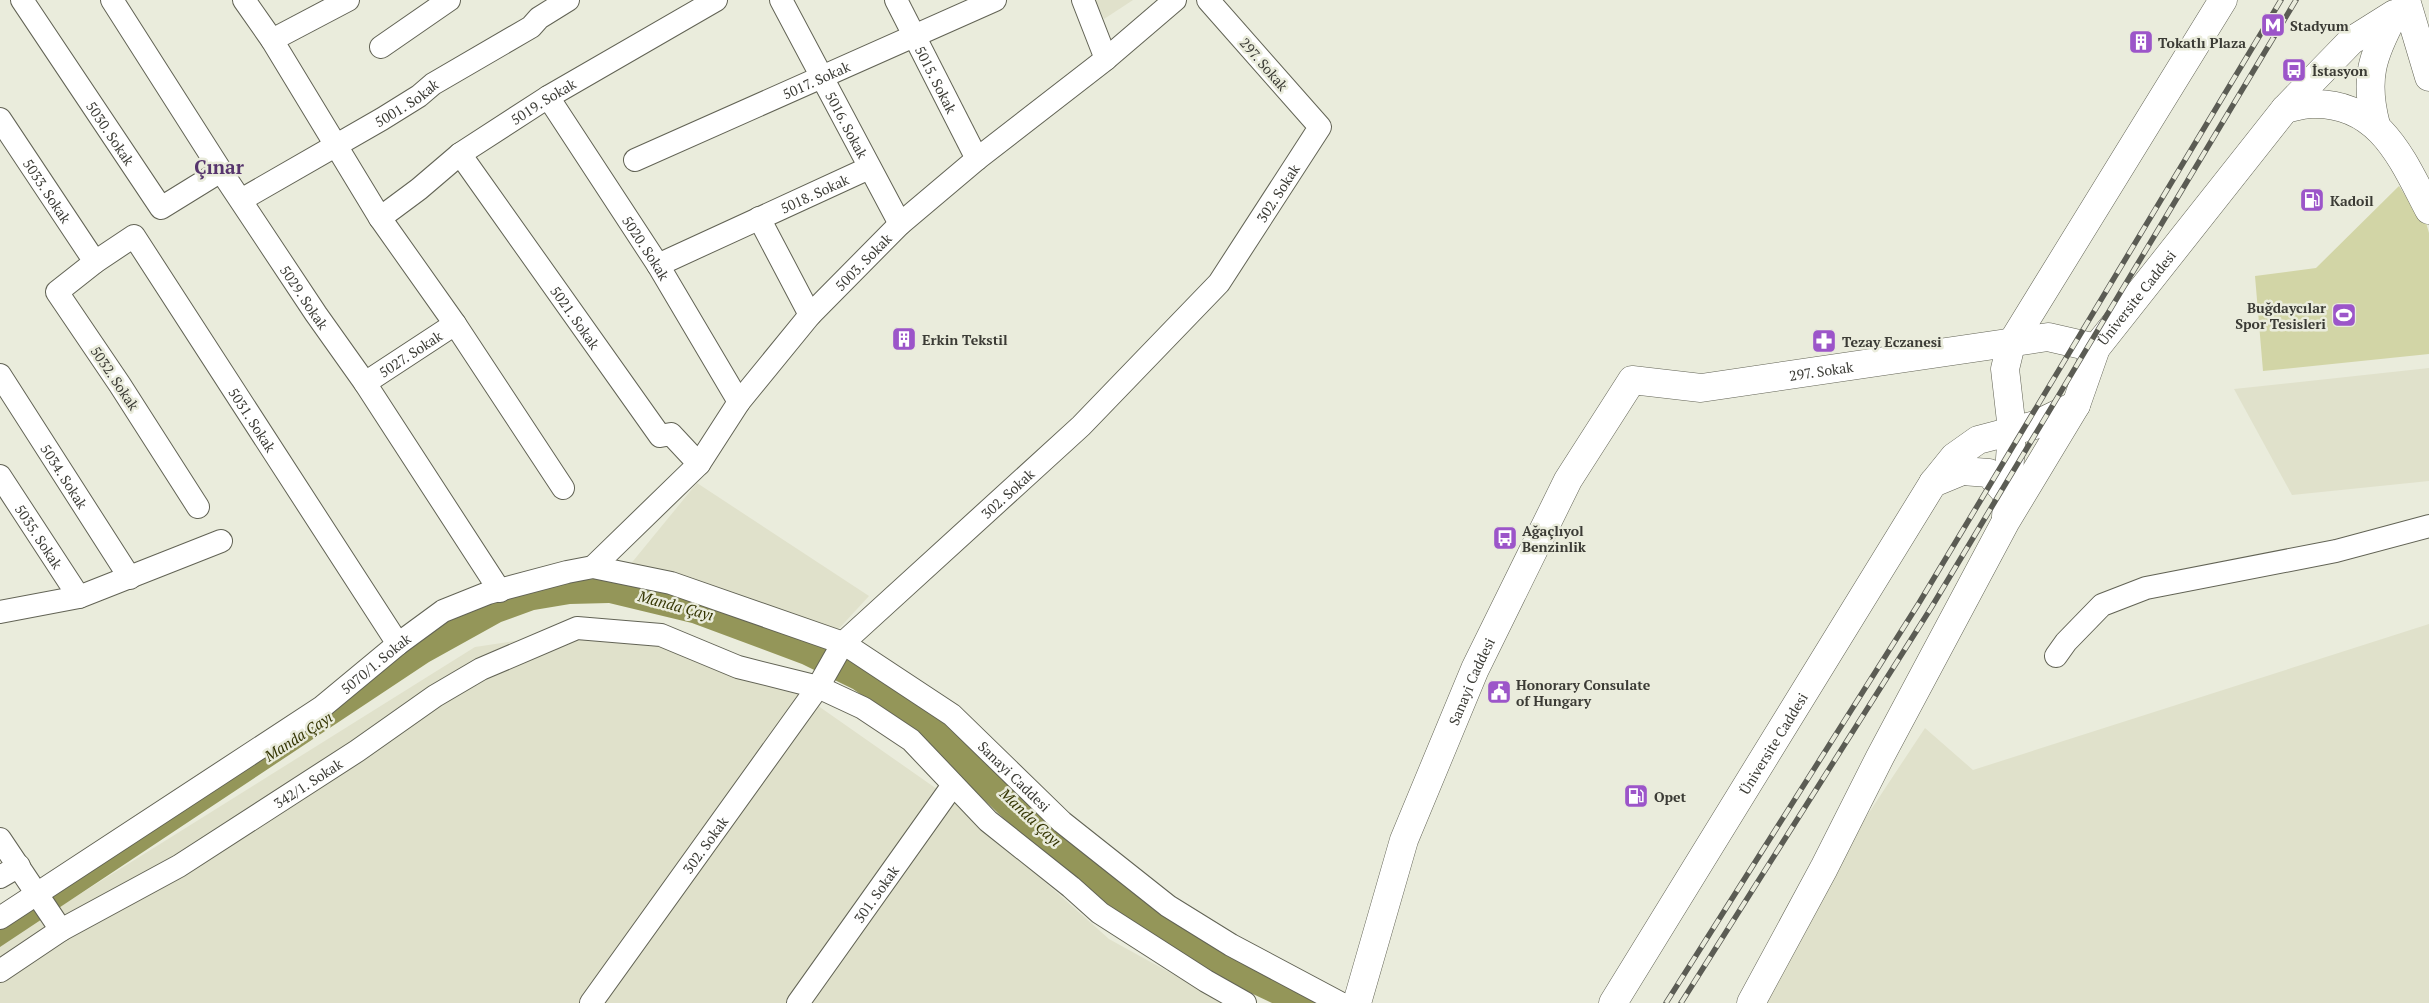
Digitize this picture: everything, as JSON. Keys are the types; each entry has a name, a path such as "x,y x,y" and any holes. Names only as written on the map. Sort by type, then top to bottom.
{"main road":[{"path":"2007,508 2012,430 2005,369 2011,344 2223,0"},
{"path":"2395,3 2429,77"},
{"path":"2376,125 2370,100 2376,48 2395,3"},
{"name":"Üniversite Caddesi","path":"2011,344 2048,337 2096,348 2285,109 2351,41 2395,3"},
{"path":"2285,109 2311,104 2330,105 2353,111 2376,125 2400,157 2429,210"},
{"path":"2400,157 2429,170"},
{"name":"297. Sokak","path":"1632,380 1701,388 2011,344"},
{"path":"1751,1003 1824,868 2007,508 2076,405 2096,348"},
{"name":"Sanayi Caddesi","path":"1357,1003 1404,840 1475,669 1568,480 1632,380"},
{"name":"Üniversite Caddesi","path":"1613,1003 1933,483 1954,457 1978,440 2035,425 2076,405"},
{"path":"1933,483 1962,471 1989,473 2007,508"}],"street":[{"name":"5030. Sokak","path":"22,0 161,208 221,171"},
{"name":"5029. Sokak","path":"112,0 221,171 316,314 365,383 500,591"},
{"path":"244,0 272,40 337,144 380,218 455,324 562,488"},
{"path":"272,40 348,0"},
{"path":"381,47 449,0"},
{"name":"5001. Sokak","path":"241,200 382,119 419,96 433,84 531,26 539,18 568,0"},
{"name":"5019. Sokak","path":"380,218 419,189 460,154 548,97 716,0"},
{"name":"5016. Sokak","path":"780,0 900,224"},
{"name":"5015. Sokak","path":"896,0 977,159"},
{"name":"5017. Sokak","path":"635,160 995,0"},
{"path":"1083,0 1106,59"},
{"name":"5003. Sokak","path":"593,567 699,464 739,402 810,315 900,224 977,159 1106,59 1175,0"},
{"name":"297. Sokak","path":"1208,0 1320,127"},
{"name":"5020. Sokak","path":"548,97 658,265 739,402"},
{"name":"5033. Sokak","path":"0,119 95,262"},
{"name":"302. Sokak","path":"591,1003 818,686 843,643 1081,426 1219,283 1320,127"},
{"name":"5021. Sokak","path":"460,154 660,436 671,434 699,464"},
{"name":"5018. Sokak","path":"658,265 870,168"},
{"path":"759,218 810,315"},
{"name":"5031. Sokak","path":"95,262 134,236 398,644"},
{"name":"5032. Sokak","path":"95,262 57,292 120,385 198,507"},
{"name":"5027. Sokak","path":"365,383 455,324"},
{"name":"5034. Sokak","path":"0,375 130,578"},
{"name":"5035. Sokak","path":"0,476 79,597"},
{"path":"2056,656 2066,642 2102,606 2146,588 2336,550 2429,526"},
{"path":"0,612 79,597 221,542"},
{"path":"593,567 671,583 843,643"},
{"name":"5070/1. Sokak","path":"0,918 40,897 322,707 398,644 443,611 488,593 593,567"},
{"name":"342/1. Sokak","path":"0,971 61,930 179,866 357,751 435,696 481,669 577,628 661,635 738,667 818,686 863,708 911,740 988,821 1100,913 1206,981 1245,1003"},
{"name":"Sanayi Caddesi","path":"843,643 952,715 1062,822 1168,906 1230,945 1340,1003"},
{"name":"301. Sokak","path":"798,1003 953,785"},
{"path":"0,839 9,872 40,897 61,930"}],"shaded area":[{"path":"1095,0 1133,0 1104,19"},
{"name":"Buğdaycılar Spor Tesisleri","path":"2399,186 2420,219 2425,219 2429,233 2429,354 2263,371 2255,276 2316,268"},
{"path":"2429,368 2429,481 2292,495 2234,389"},
{"path":"697,483 869,596 834,634 629,566"},
{"path":"2429,624 2429,1003 1743,1003 1925,728 1973,770"},
{"path":"620,625 794,689 954,801 1109,939 1225,1003 0,1003 0,944 475,647"}],"water":[{"name":"Manda Çayı","path":"630,580 851,656 942,715 1125,882 1224,954 1323,1003 1272,1003 1219,978 1094,897 1001,816 909,728 853,689 802,664 692,623 609,603 570,604 534,610 501,622 429,662 0,947 0,920 436,628 479,602 558,581"}],"railway":[{"path":"1666,1003 1919,603 2281,0"},
{"path":"1681,1003 1931,608 2296,0"}],"place":[{"name":"Stadyum","path":"2273,25"},
{"name":"Tokatlı Plaza","path":"2141,42"},
{"name":"İstasyon","path":"2294,70"},
{"name":"Kadoil","path":"2312,200"},
{"name":"Buğdaycılar Spor Tesisleri","path":"2344,315"},
{"name":"Erkin Tekstil","path":"904,339"},
{"name":"Tezay Eczanesi","path":"1824,341"},
{"name":"Ağaçlıyol Benzinlik","path":"1505,538"},
{"name":"Honorary Consulate of Hungary","path":"1499,692"},
{"name":"Opet","path":"1636,796"}],"district":[{"name":"Çınar","path":"219,166"}]}
